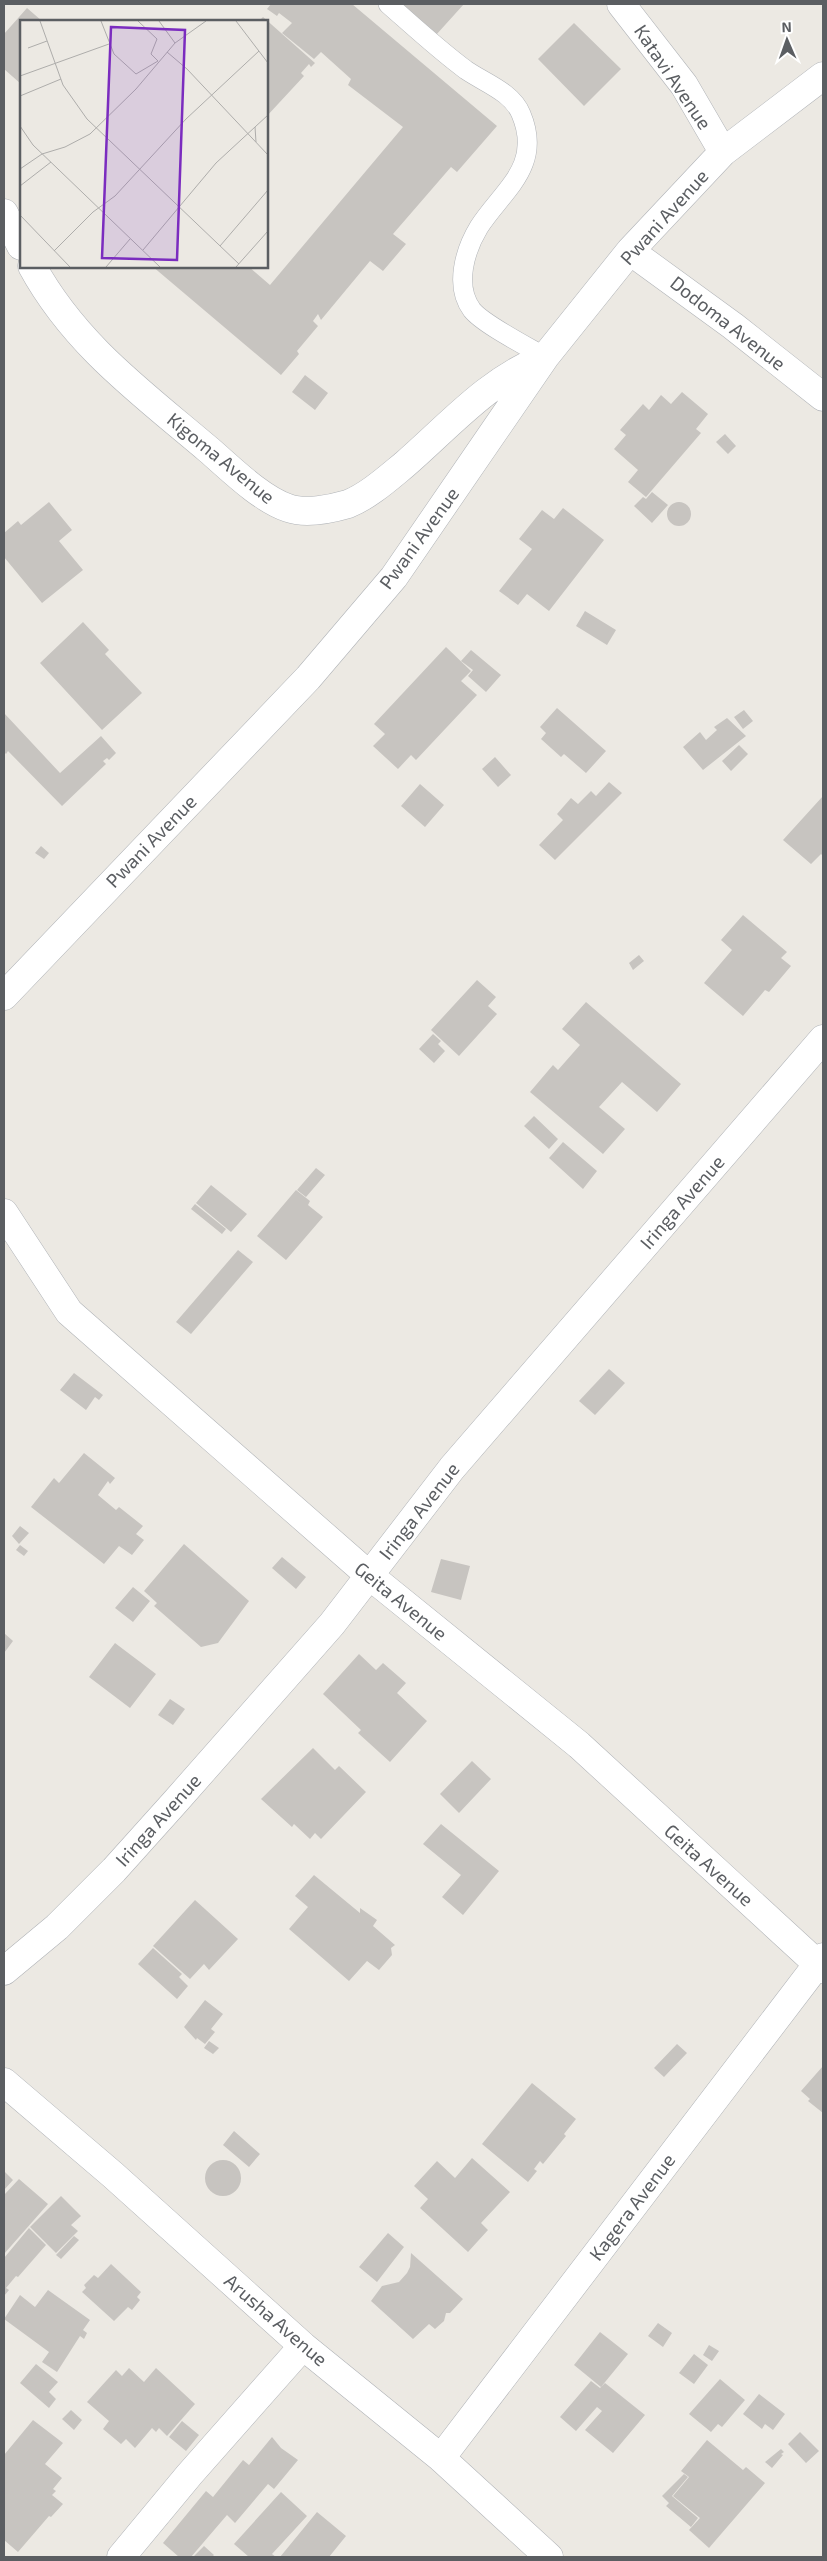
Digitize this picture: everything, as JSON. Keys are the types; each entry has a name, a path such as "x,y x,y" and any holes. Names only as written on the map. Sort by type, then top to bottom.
{"street":[{"name":"Katavi Avenue","path":"621,4 684,85 723,152"},
{"name":"Pwani Avenue","path":"4,996 308,678 394,577 545,358 630,250 723,152 823,76"},
{"path":"4,213 20,244"},
{"name":"Dodoma Avenue","path":"630,250 726,320 823,398"},
{"name":"Kigoma Avenue","path":"33,268 47,294 90,347 225,464 272,501 293,510 324,509 348,504 364,495 422,450 484,392 513,372 545,358"},
{"name":"Iringa Avenue","path":"4,1971 57,1927 114,1870 325,1631 370,1576 402,1530 452,1468 823,1039"},
{"name":"Geita Avenue","path":"4,1213 69,1312 370,1576 579,1745 821,1964"},
{"name":"Kagera Avenue","path":"441,2458 821,1964"},
{"name":"Arusha Avenue","path":"4,2082 113,2176 302,2346 441,2458 549,2557"},
{"path":"121,2557 189,2475 302,2346"}],"lane":[{"path":"388,4 466,70 509,97 521,113 528,133 528,148 524,162 510,190 479,228 462,268 466,298 472,310 545,358"}],"building":[{"path":"271,4 352,4 497,126 457,172 451,167 393,234 406,244 383,271 370,261 321,320 318,314 313,321 318,326 297,351 299,354 281,375 154,268 250,268 270,285 403,127 348,85 351,79 321,52 314,59 282,33 292,23 279,13 277,16 267,9"},
{"path":"400,4 464,4 436,35"},
{"path":"27,8 41,20 20,20 20,83 4,69 4,34"},
{"path":"268,21 315,63 311,67 309,64 301,73 304,76 268,115"},
{"path":"574,23 621,69 584,106 538,59"},
{"path":"305,375 328,393 315,410 292,392"},
{"path":"682,392 708,414 696,429 701,433 646,497 628,482 638,470 614,449 626,435 620,430 643,404 649,410 661,395 671,404"},
{"path":"725,434 736,446 728,454 716,442"},
{"path":"652,492 668,505 652,523 634,506 643,497 646,499"},
{"path":"49,502 72,530 59,541 83,570 42,603 4,557 4,533 18,521 21,525"},
{"path":"679,502 688,505 691,514 688,523 679,526 670,523 667,514 670,505"},
{"path":"563,508 604,540 549,611 527,594 518,605 499,591 532,549 519,539 542,510 554,519"},
{"path":"585,611 616,630 607,645 576,626"},
{"path":"83,622 109,650 105,654 142,693 102,730 40,663"},
{"path":"446,647 471,671 461,681 477,695 416,760 411,755 398,769 373,746 385,734 374,724"},
{"path":"471,650 501,675 486,692 468,676 473,670 461,661"},
{"path":"557,708 606,751 586,773 564,754 561,757 541,739 546,733 540,727"},
{"path":"744,710 753,721 743,729 734,717"},
{"path":"4,713 60,773 101,736 116,753 109,760 107,758 103,761 106,764 62,806 8,751 6,754 4,752"},
{"path":"727,718 746,736 703,770 683,747 700,732 706,740 717,730 714,727"},
{"path":"739,745 748,754 731,771 722,761"},
{"path":"495,757 511,775 498,787 482,769"},
{"path":"609,782 622,793 555,860 539,845 563,820 557,814 571,798 578,804 591,791 596,796"},
{"path":"420,784 444,805 425,827 401,806"},
{"path":"823,796 823,856 821,854 811,864 783,840"},
{"path":"41,846 49,853 44,859 35,853"},
{"path":"743,915 787,952 781,958 791,966 769,992 765,990 743,1016 704,983 732,950 721,940"},
{"path":"639,955 644,961 633,970 629,963"},
{"path":"477,980 496,997 488,1006 497,1014 459,1056 431,1030"},
{"path":"586,1002 681,1084 657,1112 622,1082 599,1107 625,1129 603,1154 530,1092 553,1065 558,1070 580,1045 562,1029"},
{"path":"433,1034 441,1041 438,1044 445,1051 434,1063 419,1049"},
{"path":"534,1116 558,1139 549,1149 524,1126"},
{"path":"563,1142 597,1171 583,1189 549,1158"},
{"path":"316,1168 325,1175 306,1197 297,1190"},
{"path":"211,1185 247,1214 231,1232 196,1203"},
{"path":"296,1190 310,1201 308,1205 323,1217 286,1260 257,1236"},
{"path":"195,1204 226,1229 222,1234 191,1209"},
{"path":"238,1250 253,1262 191,1334 176,1322"},
{"path":"609,1369 625,1383 595,1415 579,1401"},
{"path":"74,1373 103,1395 99,1400 95,1397 86,1410 60,1390"},
{"path":"84,1453 115,1478 110,1484 108,1481 98,1495 116,1510 119,1507 143,1526 136,1534 144,1540 132,1555 119,1546 104,1564 31,1507 54,1478 59,1483"},
{"path":"20,1526 29,1533 19,1544 12,1536"},
{"path":"184,1544 249,1601 218,1643 201,1647 154,1606 157,1603 144,1591"},
{"path":"20,1545 28,1551 24,1556 16,1550"},
{"path":"282,1557 306,1577 296,1589 272,1568"},
{"path":"441,1559 470,1566 461,1600 431,1592"},
{"path":"133,1587 150,1601 133,1622 115,1608"},
{"path":"4,1633 13,1641 4,1653"},
{"path":"115,1643 156,1674 130,1708 89,1677"},
{"path":"359,1654 376,1670 383,1663 406,1683 397,1693 427,1721 390,1762 358,1733 361,1730 323,1694"},
{"path":"170,1699 185,1709 173,1725 158,1715"},
{"path":"313,1748 335,1770 339,1766 366,1792 321,1839 315,1833 310,1839 294,1824 292,1827 261,1799"},
{"path":"472,1761 491,1779 459,1813 440,1794"},
{"path":"441,1824 499,1871 463,1915 442,1897 461,1875 423,1844"},
{"path":"314,1875 360,1913 360,1908 377,1920 373,1926 395,1945 391,1948 392,1955 379,1970 367,1961 349,1981 289,1929 308,1907 295,1896"},
{"path":"195,1900 238,1939 209,1970 204,1964 190,1979 153,1946"},
{"path":"153,1948 182,1974 179,1977 188,1986 177,1999 138,1964"},
{"path":"205,2000 223,2014 211,2029 215,2032 205,2044 197,2038 196,2040 184,2027"},
{"path":"209,2041 219,2048 213,2054 204,2048"},
{"path":"677,2044 687,2053 664,2077 654,2068"},
{"path":"823,2066 823,2113 808,2101 810,2099 801,2091"},
{"path":"532,2083 576,2119 564,2134 566,2136 543,2164 540,2161 534,2169 537,2171 528,2182 482,2144"},
{"path":"234,2131 260,2154 249,2167 223,2145"},
{"path":"472,2158 510,2192 481,2223 488,2230 468,2252 420,2208 428,2199 414,2186 437,2161 455,2178"},
{"path":"223,2160 230,2161 236,2165 240,2171 240,2185 236,2191 230,2195 223,2196 216,2195 210,2191 206,2185 205,2178 206,2171 210,2165 216,2161"},
{"path":"4,2171 13,2180 4,2190"},
{"path":"19,2179 48,2204 4,2254 4,2195"},
{"path":"61,2196 81,2216 71,2225 78,2231 56,2253 30,2227"},
{"path":"29,2228 46,2245 6,2288 9,2290 4,2296 4,2258"},
{"path":"388,2233 404,2247 377,2282 359,2267"},
{"path":"74,2236 79,2240 61,2259 56,2255"},
{"path":"411,2253 463,2299 450,2313 446,2313 444,2321 435,2329 429,2324 413,2339 371,2301 382,2286 399,2282 407,2273 410,2267"},
{"path":"111,2264 141,2292 137,2297 140,2300 132,2310 128,2307 114,2321 82,2292 86,2288 84,2285 94,2275 98,2278"},
{"path":"48,2290 90,2320 83,2330 87,2333 84,2339 80,2336 57,2372 42,2362 49,2352 4,2319 20,2295 35,2307"},
{"path":"658,2323 672,2333 663,2347 648,2336"},
{"path":"600,2332 628,2354 601,2387 574,2365"},
{"path":"709,2345 719,2351 712,2361 703,2355"},
{"path":"694,2354 708,2365 694,2384 679,2373"},
{"path":"36,2364 58,2382 49,2392 56,2399 49,2408 20,2383"},
{"path":"129,2368 144,2382 156,2368 195,2404 167,2436 159,2428 156,2432 152,2428 135,2448 126,2439 121,2444 103,2429 109,2421 87,2402 116,2370 122,2376"},
{"path":"720,2379 745,2400 722,2427 718,2424 711,2432 689,2414"},
{"path":"591,2381 600,2388 605,2383 645,2415 613,2453 585,2430 602,2411 597,2407 576,2431 560,2417"},
{"path":"759,2394 785,2414 773,2430 765,2424 762,2429 743,2414"},
{"path":"71,2410 82,2420 74,2430 62,2419"},
{"path":"33,2420 63,2443 45,2464 62,2478 53,2489 56,2491 52,2495 63,2504 51,2517 49,2516 18,2552 4,2540 4,2455"},
{"path":"182,2421 199,2435 186,2451 169,2437"},
{"path":"800,2432 819,2451 806,2463 788,2444"},
{"path":"272,2437 281,2448 298,2460 274,2489 268,2484 235,2523 227,2515 191,2557 179,2557 163,2543 206,2491 213,2497 243,2460 249,2465"},
{"path":"707,2440 743,2470 746,2467 765,2483 709,2548 689,2530 700,2518 673,2496 689,2477 681,2471"},
{"path":"781,2449 784,2452 781,2454 783,2455 772,2468 765,2462"},
{"path":"684,2474 688,2477 672,2496 698,2518 691,2527 666,2506 669,2503 662,2496"},
{"path":"281,2492 307,2516 272,2554 276,2557 249,2557 234,2544"},
{"path":"317,2512 346,2536 329,2557 280,2557"},
{"path":"204,2546 214,2555 212,2557 193,2557"}]}
